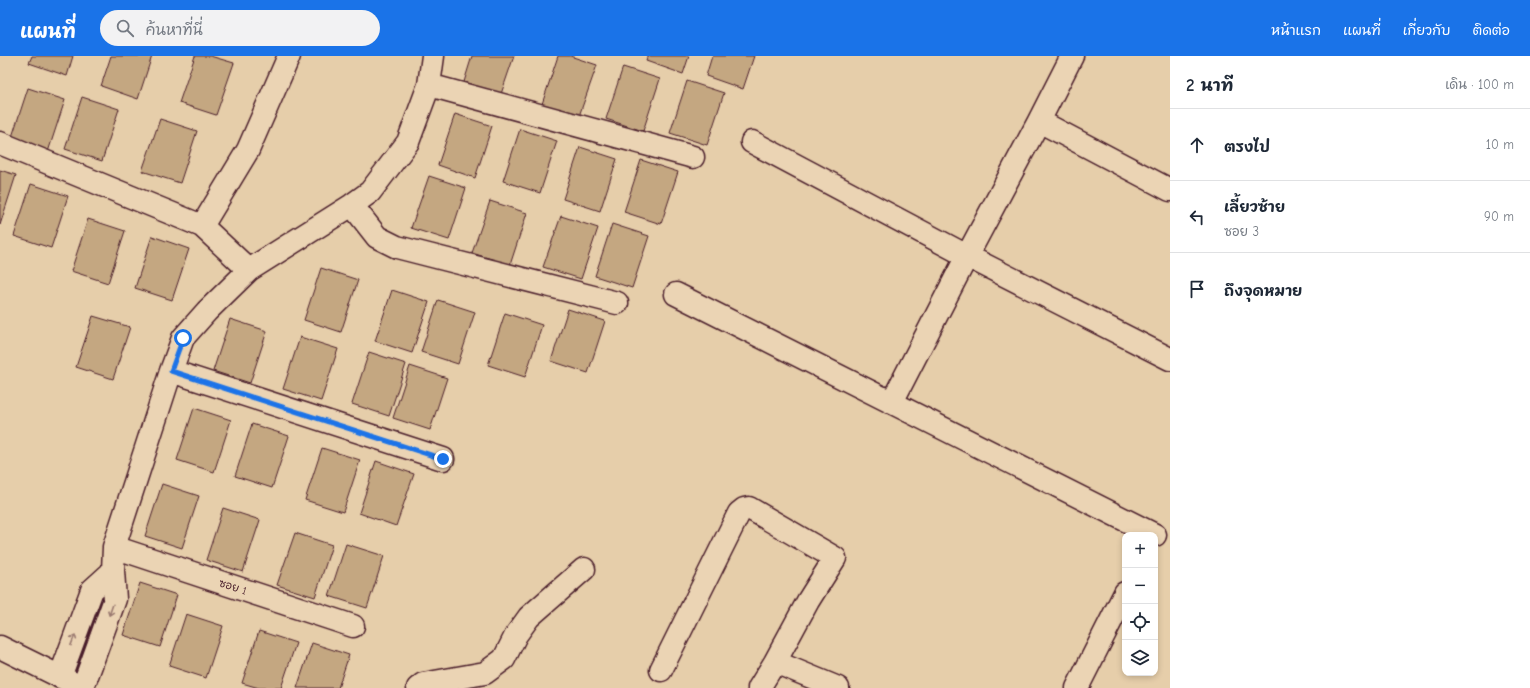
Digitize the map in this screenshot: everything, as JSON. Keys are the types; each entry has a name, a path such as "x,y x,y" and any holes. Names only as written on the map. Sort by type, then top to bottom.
{"street":[{"path":"202,226 248,150 289,56"},
{"path":"0,647 48,678 84,688 115,599 113,571 114,547 183,338 207,311 249,270 370,192 408,142 429,85 433,56"},
{"path":"892,402 1072,56"},
{"path":"429,85 692,157"},
{"path":"1039,121 1170,190"},
{"path":"752,142 967,256 1170,359"},
{"path":"0,143 202,226 249,270"},
{"path":"352,205 376,237 397,247 618,303"},
{"path":"676,294 1149,532"},
{"path":"171,371 443,459"},
{"path":"661,670 739,513 744,509 749,508 835,558 808,601 759,688"},
{"path":"1158,536 1170,542"},
{"name":"ซอย 1","path":"114,547 353,626"},
{"path":"418,688 423,684 485,673 504,659 516,635 529,617 584,569"},
{"path":"48,678 92,590 113,571"},
{"path":"1077,688 1122,600"},
{"path":"775,662 838,688"}],"building":[{"path":"32,56 73,56 67,76 29,63"},
{"path":"111,56 152,56 138,99 101,86"},
{"path":"195,56 210,56 234,63 216,115 179,103"},
{"path":"472,56 514,56 501,94 464,82"},
{"path":"558,56 570,56 597,65 579,116 542,104"},
{"path":"648,56 689,56 683,74 646,61"},
{"path":"712,56 754,56 743,89 706,76"},
{"path":"623,67 660,79 643,131 606,119"},
{"path":"687,81 724,93 707,145 670,133"},
{"path":"28,88 65,100 48,152 11,140"},
{"path":"82,97 119,109 102,161 65,149"},
{"path":"455,114 492,126 475,178 438,165"},
{"path":"160,119 197,131 180,183 142,171"},
{"path":"520,129 557,141 540,193 503,181"},
{"path":"580,147 617,159 600,211 563,199"},
{"path":"641,160 678,172 661,224 624,212"},
{"path":"0,170 16,175 0,225"},
{"path":"429,176 466,188 449,240 411,228"},
{"path":"31,184 68,196 51,248 14,236"},
{"path":"490,201 527,213 510,265 472,253"},
{"path":"561,216 598,228 581,279 543,267"},
{"path":"88,219 125,231 108,283 71,271"},
{"path":"612,224 649,236 632,288 595,276"},
{"path":"152,236 189,249 172,300 135,288"},
{"path":"321,268 358,280 341,332 304,320"},
{"path":"392,290 429,302 412,353 375,341"},
{"path":"438,300 475,312 458,364 421,352"},
{"path":"568,309 605,321 588,373 551,361"},
{"path":"505,313 542,325 525,377 488,365"},
{"path":"93,316 130,327 113,379 76,367"},
{"path":"230,319 267,331 250,383 213,371"},
{"path":"300,337 338,349 321,401 283,389"},
{"path":"369,352 406,364 389,416 352,404"},
{"path":"410,366 447,378 430,430 393,418"},
{"path":"194,408 231,420 214,472 177,460"},
{"path":"252,424 289,436 272,488 235,476"},
{"path":"322,448 360,460 343,512 305,500"},
{"path":"376,461 414,474 396,526 359,513"},
{"path":"162,484 199,496 182,548 145,536"},
{"path":"223,508 260,520 243,572 206,560"},
{"path":"295,533 332,545 315,597 277,585"},
{"path":"346,544 384,556 367,608 329,596"},
{"path":"140,583 177,595 160,647 123,635"},
{"path":"186,614 223,626 206,678 169,666"},
{"path":"259,631 296,643 281,688 259,688 242,683"},
{"path":"312,643 349,655 338,688 297,688"}],"route":[{"path":"183,338 171,371 443,459"}]}
